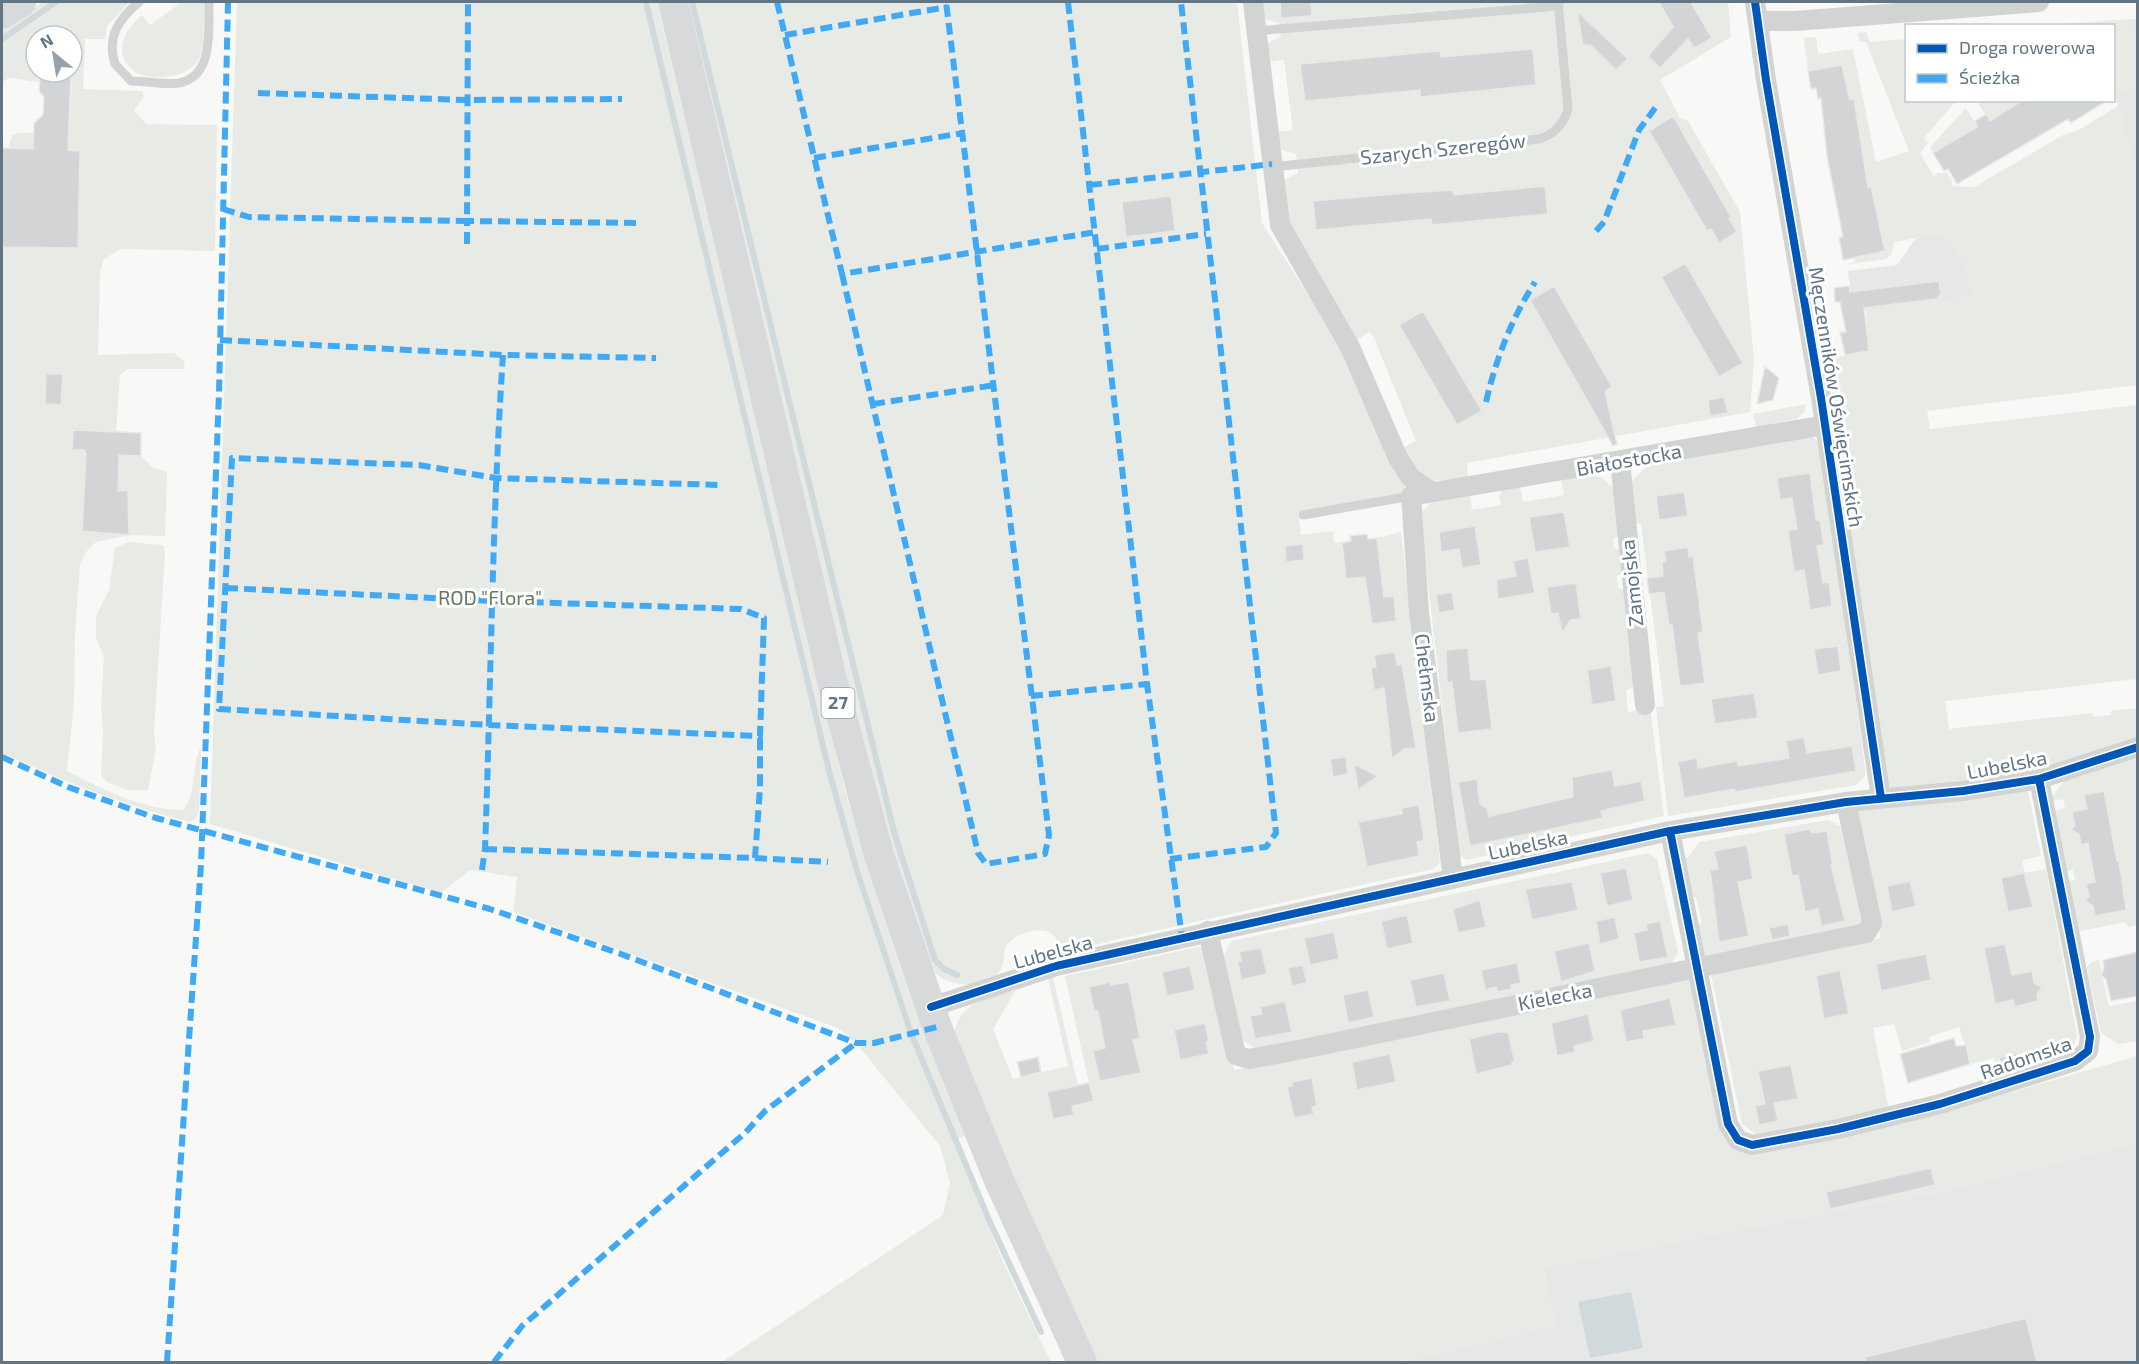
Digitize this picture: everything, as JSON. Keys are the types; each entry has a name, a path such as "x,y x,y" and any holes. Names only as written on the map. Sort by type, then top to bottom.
{"main road":[{"path":"2,15 21,2"},
{"name":"27","path":"673,2 834,688 879,855 931,1007 998,1178 1082,1362"}],"street":[{"path":"1253,2 1280,225 1350,347 1401,464 1411,478 1431,492"},
{"path":"1757,11 1795,21 2038,2"},
{"name":"Męczenników Oświęcimskich","path":"1757,11 1825,425 1881,798"},
{"name":"Białostocka","path":"1431,492 1825,425"},
{"name":"Zamojska","path":"1620,461 1645,705"},
{"path":"1412,496 1431,492"},
{"name":"Chełmska","path":"1412,496 1419,612 1454,879"},
{"name":"Lubelska","path":"931,1007 1056,966 1670,831 1846,802 1963,791 2038,779 2138,747"},
{"name":"Radomska","path":"1696,968 1728,1124 1738,1140 1752,1145 1838,1129 1940,1104 2075,1061 2088,1051 2091,1037 2038,779"},
{"name":"Kielecka","path":"1208,931 1236,1055 1245,1060 1860,936 1870,930 1872,923 1846,802"},
{"path":"1670,831 1696,968"}],"lane":[{"path":"140,2 125,14 116,27 115,64 124,77 131,81 177,83 195,74 206,60 210,2"},
{"name":"Szarych Szeregów","path":"1256,31 1558,4 1568,109 1561,124 1549,135 1539,139 1272,167"},
{"path":"1304,515 1412,496"}],"shaded area":[{"path":"2137,19 2137,205 2115,90 2115,24 2101,21"},
{"path":"1945,233 1968,270 1972,297 1853,312 1848,271 1897,265 1916,238"},
{"path":"2137,1143 2137,1362 1400,1362 1555,1326 1543,1267 1957,1188"},
{"path":"1631,1292 1643,1348 1590,1358 1578,1302"}],"green space":[{"path":"42,2 130,2 107,26 105,39 85,39 84,64 84,24 24,24 24,80 9,78 2,82 2,30"},
{"path":"182,2 204,2 203,43 199,59 185,72 176,75 157,77 138,74 124,60 122,52 122,44 129,29 142,15 150,25"},
{"name":"ROD \"Flora\"","path":"237,2 657,2 844,787 922,1030 965,1136 953,1141 1004,1264 1051,1362 722,1362 943,1215 950,1183 940,1146 856,1043 838,1028 513,912 517,877 470,870 441,893 210,824"},
{"path":"684,2 1237,2 1262,223 1342,347 1394,470 1409,493 1298,513 1301,535 1333,531 1334,543 1342,542 1347,579 1381,576 1377,538 1401,532 1440,863 1433,869 1118,939 1063,954 1052,934 1041,930 1027,932 1009,942 998,973 991,979 973,984 945,980 931,969 891,849 861,744"},
{"path":"1259,2 1728,2 1731,37 1660,80 1680,118 1688,121 1740,212 1754,360 1750,412 1467,463 1468,481 1445,482 1422,473 1399,450 1416,441 1374,338 1369,332 1354,342 1286,227 1283,181 1298,173 1296,154 1282,150 1275,132 1293,130 1284,60 1267,62 1267,44 1281,36 1279,23 1266,19"},
{"path":"2134,19 2137,87 2116,95 2133,158 2137,158 2137,385 1927,411 1930,429 2137,405 2137,679 1945,701 1949,729 2092,713 2093,717 2111,715 2111,711 2137,708 2137,740 2008,778 1892,788 1886,782 1827,358 1869,351 1866,310 1971,296 1968,270 1945,233 1894,242 1892,253 1886,259 1844,265 1855,262 1854,258 1864,257 1863,250 1885,251 1880,225 1874,226 1873,219 1878,217 1876,207 1870,208 1873,198 1871,187 1862,188 1861,140 1854,99 1849,100 1843,66 1808,71 1804,38 1816,37 1818,54 1853,49 1876,162 1909,151 1866,42 1860,42 1858,33 1866,32 1870,42 1905,39 1905,102 1955,102 1924,138 1928,143 1920,153 1934,177 1937,173 1947,173 1952,181 1951,186 1974,187 2118,106 2115,97 2115,24 2063,24"},
{"path":"72,84 83,84 83,89 142,91 144,97 134,110 146,124 217,125 215,251 120,249 103,260 100,272 98,355 174,353 185,362 183,369 127,369 120,375 116,432 73,430 73,450 84,450 84,454 141,456 152,467 167,472 165,536 129,535 96,542 86,552 80,565 75,633 74,703 67,771 138,802 183,810 191,795 201,747 199,810 196,819 190,822 94,792 2,753 2,247 78,248 80,151 8,148 12,136 18,133 69,132","holes":["46,374 62,374 61,404 45,404","85,477 118,491 128,491 129,535 82,531"]},
{"path":"1977,102 2021,102 1990,121"},
{"path":"1966,108 1977,127 1933,153 1930,147"},
{"path":"1806,404 1805,411 1796,419 1756,427 1753,414"},
{"path":"1811,436 1819,442 1823,462 1866,775 1856,785 1668,816 1656,707 1664,706 1641,523 1634,524 1631,482 1648,465"},
{"path":"1590,474 1602,478 1615,490 1620,534 1613,539 1614,548 1622,550 1624,573 1617,576 1618,588 1626,590 1635,686 1626,690 1628,712 1650,708 1664,816 1466,860 1459,854 1420,514 1431,503 1470,496 1472,510 1501,505 1499,496 1503,490 1520,487 1523,502 1564,495 1561,478"},
{"path":"128,542 163,545 165,552 154,733 156,749 148,790 127,790 107,782 101,775 104,656 96,639 96,616 109,590 115,548"},
{"path":"2137,758 2137,925 2128,927 2126,922 2076,932 2067,881 2075,880 2073,870 2065,871 2054,811 2065,808 2063,799 2053,801 2052,797 2064,781"},
{"path":"2028,791 2041,856 2022,860 2025,873 2046,869 2077,1036 2071,1054 1998,1077 1994,1058 1971,1064 1959,1027 1929,1037 1930,1042 1902,1051 1894,1024 1873,1028 1889,1110 1761,1138 1742,1124 1711,974 1881,938 1853,809"},
{"path":"1828,820 1842,827 1860,917 1865,916 1863,925 1711,959 1704,955 1694,925 1702,923 1696,897 1690,898 1682,859 1688,858 1699,842"},
{"path":"1648,853 1657,859 1678,952 1671,965 1257,1049 1243,1041 1223,957 1231,941"},
{"path":"1198,947 1207,949 1234,1070 1694,978 1735,1142 1936,1114 2137,1056 2137,1143 1957,1188 1543,1267 1556,1326 1400,1362 1094,1362 1009,1179 954,1032 963,1013 970,1007 986,999 1016,990 993,1029 1013,1079 1068,1066 1048,979 1053,977 1082,1103 1093,1101 1065,976"},
{"path":"2099,960 2109,1006 2137,1001 2137,1041 2118,1044 2101,1033 2087,967"}],"building":[{"path":"1280,2 1311,2 1312,16 1281,18"},
{"path":"1659,2 1691,2 1712,38 1694,48 1688,39 1660,68 1648,56 1673,27"},
{"path":"1577,11 1628,59 1616,70 1590,45 1583,45"},
{"path":"1533,49 1536,85 1420,97 1420,90 1305,101 1300,64 1440,51 1441,57"},
{"path":"1842,65 1850,100 1854,99 1868,187 1871,186 1885,251 1843,260 1839,237 1843,237 1827,156 1821,98 1818,99 1816,88 1811,89 1808,71"},
{"path":"40,84 71,84 68,150 80,151 78,248 2,247 2,148 33,149 34,123 43,115 44,97 39,91"},
{"path":"2020,102 2105,102 2071,123 2068,119 1957,184 1948,169 1944,171 1933,153 1977,127 1975,121 1986,114 1990,121"},
{"path":"1673,116 1731,217 1729,218 1737,232 1719,243 1711,229 1707,231 1649,131"},
{"path":"1545,186 1548,214 1432,225 1431,219 1316,230 1313,201 1453,190 1454,195"},
{"path":"1171,196 1175,231 1126,237 1122,202"},
{"path":"1685,263 1743,363 1719,377 1661,277"},
{"path":"1939,281 1941,294 1936,299 1864,308 1869,351 1845,355 1840,332 1846,332 1840,302 1835,302 1834,288 1849,286 1850,292"},
{"path":"1554,286 1612,387 1605,391 1617,444 1613,446 1530,300"},
{"path":"1423,311 1482,411 1457,425 1399,325"},
{"path":"1765,367 1779,378 1773,400 1757,404"},
{"path":"46,374 63,374 61,405 45,404"},
{"path":"1724,397 1728,413 1710,416 1708,400"},
{"path":"73,430 141,433 141,456 119,455 118,491 128,490 129,535 82,531 86,454 84,450 72,450"},
{"path":"1810,473 1816,520 1820,520 1824,545 1817,546 1823,583 1829,582 1832,606 1810,610 1804,570 1794,572 1788,530 1797,529 1792,498 1780,500 1777,478"},
{"path":"1684,492 1688,516 1659,520 1656,496"},
{"path":"1564,512 1570,547 1535,552 1529,517"},
{"path":"1475,526 1481,565 1462,568 1459,549 1441,552 1439,532"},
{"path":"1367,534 1368,539 1377,538 1384,597 1394,596 1396,621 1372,624 1365,577 1346,579 1342,543 1351,541 1350,536"},
{"path":"1303,544 1304,560 1286,562 1285,546"},
{"path":"1688,547 1689,557 1693,556 1703,632 1698,633 1705,683 1680,686 1672,625 1669,625 1664,592 1649,594 1647,578 1663,576 1662,562 1666,561 1664,551"},
{"path":"1528,558 1535,593 1498,599 1496,580 1516,576 1513,561"},
{"path":"1576,583 1581,619 1571,620 1562,633 1558,613 1551,614 1547,587"},
{"path":"1452,592 1455,610 1439,613 1436,595"},
{"path":"1838,646 1841,671 1818,675 1814,649"},
{"path":"1468,648 1471,680 1486,679 1492,729 1458,733 1452,682 1447,683 1446,650"},
{"path":"1395,652 1397,665 1402,664 1416,748 1404,749 1392,759 1384,688 1374,690 1371,668 1376,667 1374,655"},
{"path":"1611,666 1616,701 1592,705 1587,670"},
{"path":"1754,693 1758,718 1715,724 1711,699"},
{"path":"1804,737 1807,753 1852,746 1856,771 1735,792 1734,789 1684,798 1678,762 1697,758 1698,768 1737,761 1738,766 1789,758 1786,741"},
{"path":"1346,757 1348,774 1333,777 1330,759"},
{"path":"1354,764 1378,776 1358,790"},
{"path":"1612,770 1615,786 1641,781 1645,801 1601,811 1603,818 1470,846 1458,782 1477,779 1480,804 1487,808 1489,816 1573,797 1572,777"},
{"path":"2104,791 2117,861 2119,860 2126,910 2095,916 2093,906 2085,901 2089,896 2086,884 2095,882 2088,843 2081,845 2079,834 2071,830 2075,825 2072,812 2087,809 2084,795"},
{"path":"1419,805 1424,840 1417,842 1419,856 1367,867 1358,822 1402,814 1401,808"},
{"path":"1809,829 1812,833 1827,831 1833,865 1831,865 1845,921 1821,926 1818,909 1805,912 1798,875 1792,876 1784,834"},
{"path":"1747,845 1753,879 1738,882 1749,936 1719,942 1710,870 1718,869 1714,851"},
{"path":"1626,868 1633,900 1607,906 1600,873"},
{"path":"2024,873 2033,907 2008,912 2001,878"},
{"path":"1910,881 1916,906 1892,912 1887,886"},
{"path":"1572,882 1578,910 1532,920 1525,889"},
{"path":"1480,900 1486,927 1458,933 1453,909"},
{"path":"1407,915 1413,943 1387,949 1381,921"},
{"path":"1615,917 1619,939 1600,944 1596,921"},
{"path":"1660,921 1668,957 1639,962 1634,933 1647,930 1646,924"},
{"path":"1788,924 1790,936 1772,940 1769,928"},
{"path":"1334,932 1339,959 1310,965 1304,938"},
{"path":"1589,943 1595,971 1561,982 1554,951"},
{"path":"2005,944 2012,975 2032,971 2034,983 2042,987 2037,995 2038,1001 2015,1007 2013,1000 1995,1004 1984,948"},
{"path":"1261,948 1267,974 1241,980 1239,952"},
{"path":"2138,952 2138,996 2111,1001 2106,979 2101,975 2104,969 2103,960"},
{"path":"1926,954 1931,980 1881,991 1876,964"},
{"path":"1517,963 1521,983 1511,985 1512,989 1497,992 1496,987 1485,990 1481,970"},
{"path":"1303,965 1307,983 1292,986 1288,968"},
{"path":"1190,966 1195,990 1167,996 1162,972"},
{"path":"1840,970 1849,1014 1824,1019 1816,976"},
{"path":"1444,973 1450,1001 1416,1007 1410,980"},
{"path":"1110,982 1111,985 1129,982 1140,1038 1133,1040 1141,1073 1100,1081 1093,1051 1105,1048 1098,1011 1094,1011 1089,987"},
{"path":"1368,990 1374,1017 1348,1023 1343,995"},
{"path":"1670,998 1676,1025 1643,1031 1644,1039 1626,1042 1620,1010"},
{"path":"1285,1001 1292,1032 1255,1039 1250,1016 1262,1014 1260,1007"},
{"path":"1588,1014 1594,1041 1574,1046 1575,1052 1557,1056 1551,1023"},
{"path":"1205,1023 1209,1054 1180,1060 1174,1030"},
{"path":"1508,1032 1515,1062 1512,1062 1512,1065 1476,1074 1469,1039"},
{"path":"1954,1038 1956,1046 1966,1045 1970,1064 1908,1083 1900,1054"},
{"path":"2017,1053 2021,1066 2003,1071 1999,1058"},
{"path":"1390,1054 1396,1082 1357,1090 1352,1062"},
{"path":"1038,1057 1041,1072 1021,1077 1017,1062"},
{"path":"1791,1065 1798,1099 1774,1103 1778,1121 1759,1125 1755,1106 1765,1104 1758,1071"},
{"path":"1312,1078 1317,1106 1312,1107 1314,1114 1294,1118 1287,1087 1292,1086 1292,1082"},
{"path":"1089,1083 1094,1101 1072,1106 1074,1115 1053,1119 1047,1092"},
{"path":"1931,1168 1935,1185 1830,1209 1826,1192"},
{"path":"2026,1318 2037,1362 1866,1362 1865,1357"}],"waterway":[{"path":"2,39 56,2"},
{"path":"646,2 829,771 857,871 910,1030"},
{"path":"692,2 894,832 935,960 944,969 957,975"},
{"path":"913,1038 989,1220 1041,1332"}],"marked path":[{"path":"167,1362 201,864 219,393 228,2"},
{"path":"223,209 249,217 467,221 468,2"},
{"path":"777,2 842,274 1096,232"},
{"path":"842,274 978,853 986,864 1045,854 1049,835 946,2"},
{"path":"1068,2 1147,684 1182,937"},
{"path":"1170,859 1266,847 1276,833 1181,2"},
{"path":"785,35 947,7"},
{"path":"258,93 466,100 622,99"},
{"path":"1596,231 1604,222 1639,130 1658,104"},
{"path":"814,158 963,133"},
{"path":"1090,185 1272,164"},
{"path":"467,244 467,221 640,223"},
{"path":"1097,249 1206,234"},
{"path":"1486,402 1505,340 1535,282"},
{"path":"220,340 503,355 656,358"},
{"path":"482,870 485,849 494,540 503,355"},
{"path":"873,404 995,385"},
{"path":"226,588 494,601 741,609 764,618 760,736 489,725 219,709 232,458 419,465 495,478 721,485"},
{"path":"1031,696 1147,684"},
{"path":"485,849 755,858 760,788 760,736"},
{"path":"2,757 68,787 156,818 490,909 621,954 856,1043 874,1043 937,1027"},
{"path":"755,858 828,862"},
{"path":"494,1362 522,1326 745,1133 765,1111 856,1043"}],"cycle path":[{"path":"1755,2 1766,80 1821,398 1881,798"},
{"path":"931,1007 1056,966 1670,831 1846,802 1963,791 2039,779 2138,747"},
{"path":"1670,831 1728,1124 1738,1140 1752,1145 1838,1129 1940,1104 2075,1061 2088,1051 2090,1037 2039,779"}]}
